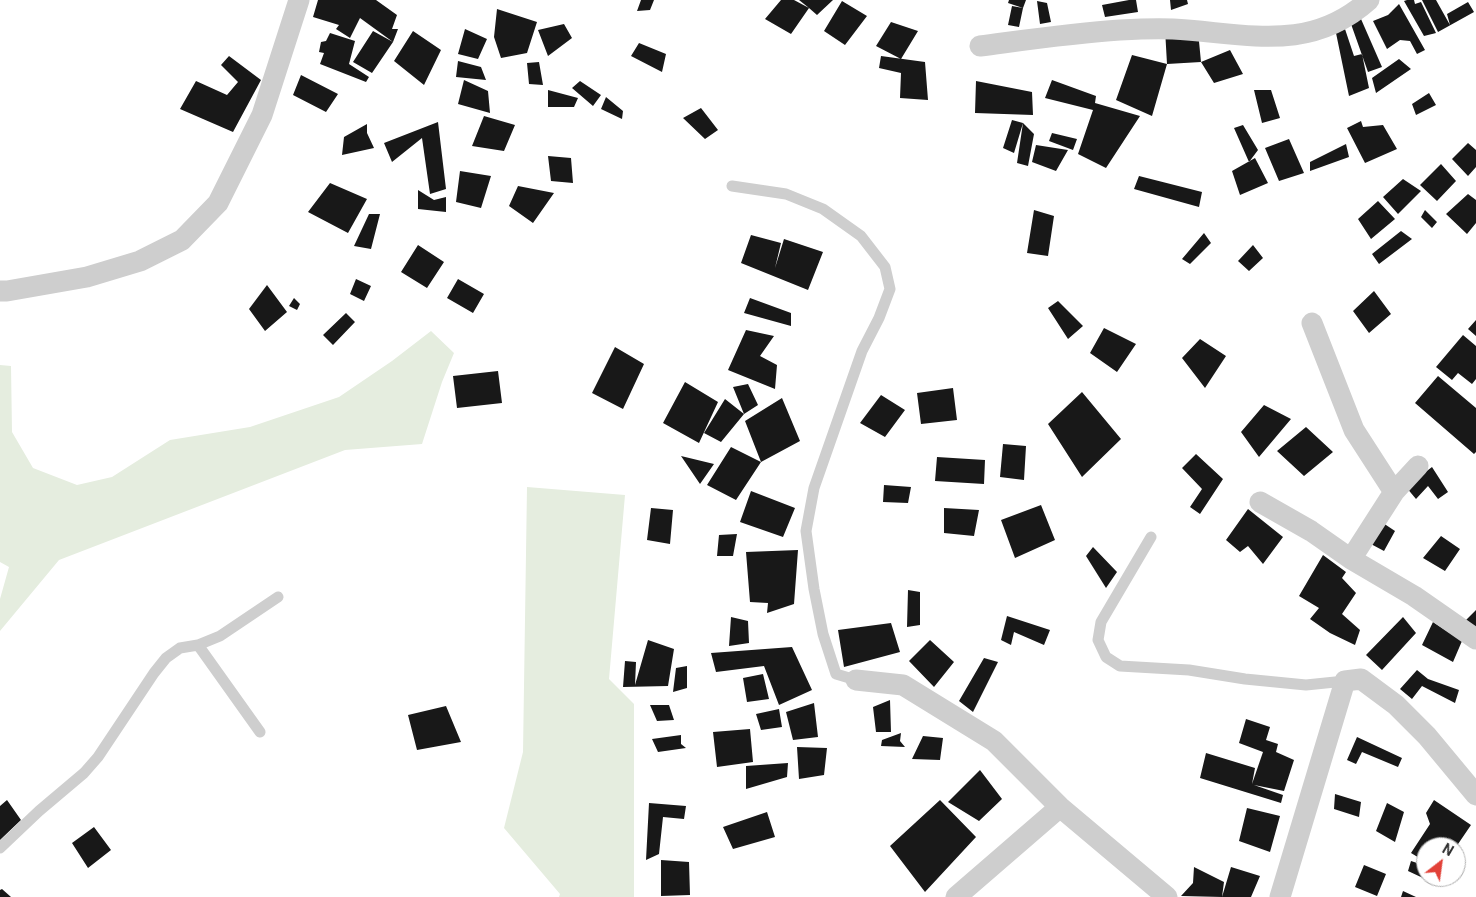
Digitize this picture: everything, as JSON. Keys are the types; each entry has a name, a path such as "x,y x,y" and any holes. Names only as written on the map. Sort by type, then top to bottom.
{"street":[{"path":"0,291 87,277 140,261 182,240 218,203 262,115 299,0"},
{"path":"980,46 1119,30 1173,29 1280,37 1313,32 1355,13 1369,0"},
{"path":"1312,323 1354,430 1394,492"},
{"path":"1351,559 1394,492 1418,466"},
{"path":"1260,502 1414,596 1476,640"},
{"path":"1280,897 1345,681 1361,679 1396,705 1427,736 1476,795"},
{"path":"856,680 903,685 994,741 1060,807 1167,897"},
{"path":"956,897 1060,807"}],"lane":[{"path":"732,186 786,194 824,209 861,236 885,267 890,289 879,318 862,351 814,488 806,531 814,589 823,634 836,674 856,680"},
{"path":"1151,537 1101,622 1098,640 1106,657 1120,666 1189,670 1254,680 1306,685 1345,681"},
{"path":"0,848 84,774 98,758 166,658 180,648 198,645 220,636 278,597"},
{"path":"198,645 260,732"}],"shaded area":[{"path":"431,331 454,353 442,382 422,444 345,450 59,560 0,631 0,599 9,567 0,562 0,365 11,366 12,432 33,468 77,485 112,477 170,440 250,427 339,397 392,361"},
{"path":"527,487 625,495 609,679 634,704 634,897 559,897 560,894 504,828 523,752"}],"building":[{"path":"318,0 376,0 397,15 392,29 398,29 393,42 360,18 350,38 336,29 339,25 313,17"},
{"path":"641,0 654,0 650,10 637,11"},
{"path":"781,0 794,0 809,8 791,34 765,19"},
{"path":"799,0 833,0 817,15"},
{"path":"1009,0 1026,0 1023,8 1008,3"},
{"path":"1136,0 1138,12 1105,17 1102,5"},
{"path":"1170,0 1187,0 1188,4 1171,10"},
{"path":"1414,0 1415,4 1421,2 1436,33 1424,36 1404,1"},
{"path":"1422,0 1436,0 1450,25 1447,14 1468,2 1474,12 1438,32"},
{"path":"842,1 867,16 845,45 824,31"},
{"path":"1037,1 1047,3 1051,22 1040,24"},
{"path":"1399,4 1425,50 1417,54 1410,41 1400,40 1387,49 1373,21 1388,15"},
{"path":"1012,6 1023,8 1019,27 1008,25"},
{"path":"497,9 537,22 527,53 501,58 494,37"},
{"path":"1361,19 1382,67 1368,72 1351,24"},
{"path":"891,22 918,31 901,59 876,46"},
{"path":"564,24 572,38 548,56 538,30"},
{"path":"465,29 487,39 478,59 458,54"},
{"path":"1165,29 1198,31 1201,62 1167,64"},
{"path":"1345,29 1354,56 1362,54 1369,88 1349,96 1336,33"},
{"path":"373,31 393,42 372,73 353,62"},
{"path":"413,31 441,50 424,85 394,61"},
{"path":"330,33 355,41 349,64 369,77 366,82 320,64 324,53 319,52 321,42 326,41"},
{"path":"639,43 666,54 662,72 631,56"},
{"path":"1230,50 1243,74 1214,83 1201,62"},
{"path":"1132,55 1167,64 1152,116 1116,100"},
{"path":"229,56 261,80 233,132 180,109 196,81 227,95 238,82 221,65"},
{"path":"881,56 925,62 928,100 900,98 901,73 879,68"},
{"path":"1399,59 1411,69 1376,93 1372,78"},
{"path":"458,61 481,67 486,80 456,77"},
{"path":"539,62 543,85 529,84 527,63"},
{"path":"301,75 338,94 326,112 293,95"},
{"path":"464,80 488,91 490,113 458,104"},
{"path":"1052,80 1096,96 1095,103 1140,116 1106,168 1078,154 1093,110 1045,98"},
{"path":"580,81 601,95 593,106 572,88"},
{"path":"976,81 1032,92 1033,115 975,113"},
{"path":"548,90 578,98 574,107 548,107"},
{"path":"1254,90 1271,90 1280,118 1262,123"},
{"path":"1429,93 1436,105 1416,115 1412,104"},
{"path":"606,97 623,111 622,119 601,109"},
{"path":"701,108 718,130 705,139 683,118"},
{"path":"484,116 515,125 504,151 472,146"},
{"path":"1012,120 1023,123 1014,153 1003,148"},
{"path":"1361,121 1363,127 1383,125 1397,149 1365,163 1347,128"},
{"path":"438,122 446,189 430,194 422,138 392,162 384,143"},
{"path":"1023,123 1034,134 1028,166 1017,163"},
{"path":"367,124 367,133 374,148 342,155 344,137"},
{"path":"1243,125 1258,150 1249,162 1234,128"},
{"path":"1052,133 1077,139 1073,150 1049,141"},
{"path":"1289,139 1304,173 1279,181 1265,148"},
{"path":"1468,143 1476,150 1476,167 1468,176 1452,159"},
{"path":"1346,144 1349,157 1310,171 1310,162"},
{"path":"1036,145 1068,150 1056,171 1032,162"},
{"path":"548,156 571,158 573,183 551,181"},
{"path":"1255,158 1268,183 1240,195 1232,171"},
{"path":"1441,164 1456,181 1437,201 1420,185"},
{"path":"460,171 491,176 481,208 456,202"},
{"path":"1139,176 1202,192 1199,207 1134,189"},
{"path":"1403,179 1421,191 1398,214 1383,197"},
{"path":"330,183 367,199 348,233 308,212"},
{"path":"518,186 554,193 533,223 509,206"},
{"path":"418,190 434,200 446,197 446,212 418,209"},
{"path":"1468,194 1476,200 1476,223 1467,234 1446,214"},
{"path":"1378,201 1395,219 1371,239 1358,219"},
{"path":"1034,210 1054,216 1048,256 1027,253"},
{"path":"1425,210 1437,222 1432,228 1421,217"},
{"path":"369,214 380,214 371,249 354,246"},
{"path":"1401,231 1412,239 1379,264 1372,254"},
{"path":"1204,233 1211,243 1190,264 1182,259"},
{"path":"751,235 781,243 775,268 784,239 823,252 808,290 741,263"},
{"path":"418,245 444,262 427,288 401,272"},
{"path":"1253,245 1263,258 1249,271 1238,261"},
{"path":"356,279 371,286 364,301 350,294"},
{"path":"458,279 484,294 473,313 447,298"},
{"path":"267,285 287,312 265,331 249,309"},
{"path":"1374,291 1391,314 1369,333 1353,311"},
{"path":"294,298 300,304 297,310 289,306"},
{"path":"750,298 791,313 791,326 744,313"},
{"path":"1058,301 1083,326 1068,339 1048,308"},
{"path":"346,313 355,322 333,345 323,335"},
{"path":"1476,320 1476,336 1468,329"},
{"path":"1104,328 1136,344 1117,372 1090,353"},
{"path":"746,330 774,336 760,356 777,365 775,389 728,370"},
{"path":"1463,335 1476,346 1476,379 1472,384 1458,373 1452,380 1436,367"},
{"path":"1200,339 1226,356 1205,388 1182,358"},
{"path":"615,347 644,364 623,409 592,393"},
{"path":"498,371 502,403 457,408 453,376"},
{"path":"1438,376 1476,408 1476,452 1474,454 1415,403"},
{"path":"685,382 718,402 699,443 663,423"},
{"path":"748,384 758,405 744,414 733,387"},
{"path":"953,388 957,420 921,424 917,393"},
{"path":"1082,392 1121,439 1082,477 1048,424"},
{"path":"881,395 905,410 885,437 860,423"},
{"path":"782,398 800,441 761,462 745,421"},
{"path":"725,399 744,414 721,442 704,433"},
{"path":"1264,405 1291,419 1259,457 1241,432"},
{"path":"1306,427 1333,452 1304,476 1277,451"},
{"path":"1003,444 1026,446 1024,480 1000,477"},
{"path":"731,447 761,462 736,500 707,485"},
{"path":"1196,454 1223,479 1200,514 1190,507 1202,489 1182,468"},
{"path":"681,456 714,464 700,484"},
{"path":"937,457 985,460 984,484 935,481"},
{"path":"1432,467 1448,492 1438,499 1428,486 1416,499 1406,487"},
{"path":"884,485 911,487 908,503 883,502"},
{"path":"751,491 795,508 783,537 740,522"},
{"path":"1041,505 1055,540 1015,558 1001,520"},
{"path":"651,508 673,510 670,544 647,540"},
{"path":"944,508 979,510 974,536 944,533"},
{"path":"1248,509 1283,537 1263,564 1248,546 1240,552 1226,540"},
{"path":"1383,523 1395,531 1384,551 1369,543"},
{"path":"737,534 733,556 717,556 719,535"},
{"path":"1441,536 1460,549 1445,571 1423,558"},
{"path":"1093,547 1117,572 1106,588 1086,556"},
{"path":"798,550 794,604 767,613 768,603 750,602 746,552"},
{"path":"1323,555 1346,572 1342,578 1356,593 1342,614 1360,630 1355,645 1330,633 1310,619 1319,608 1299,596"},
{"path":"908,590 920,592 920,625 907,627"},
{"path":"1476,610 1476,628 1466,620"},
{"path":"1007,616 1050,630 1044,645 1014,632 1011,645 1001,640"},
{"path":"731,617 748,621 749,643 729,646"},
{"path":"1403,617 1416,633 1382,670 1366,655"},
{"path":"1433,622 1462,641 1453,662 1422,645"},
{"path":"891,623 900,652 844,667 838,630"},
{"path":"648,640 674,649 668,686 623,687 625,661 636,662 635,685"},
{"path":"930,640 954,662 934,687 909,661"},
{"path":"792,647 812,690 779,705 764,666 716,672 711,653"},
{"path":"984,658 998,662 973,712 959,701"},
{"path":"687,666 687,688 673,692 676,668"},
{"path":"1417,670 1428,679 1459,690 1455,703 1422,686 1412,699 1400,689"},
{"path":"763,674 769,699 747,702 743,678"},
{"path":"890,700 891,732 876,732 873,707"},
{"path":"814,703 818,737 793,740 786,712"},
{"path":"650,705 669,705 674,720 657,721"},
{"path":"446,706 461,742 417,750 408,715"},
{"path":"779,709 782,727 761,730 756,714"},
{"path":"1246,719 1270,727 1266,740 1278,744 1276,752 1294,760 1284,791 1254,785 1283,795 1281,803 1200,778 1206,753 1255,768 1252,784 1263,752 1239,743"},
{"path":"750,729 753,762 717,767 713,732"},
{"path":"901,733 900,741 905,747 881,746 882,740"},
{"path":"681,735 681,744 686,748 658,752 652,739"},
{"path":"923,736 943,738 940,760 912,759"},
{"path":"1357,737 1402,758 1398,767 1362,752 1356,764 1347,760"},
{"path":"797,747 827,748 824,775 799,779"},
{"path":"788,763 787,777 746,789 746,766"},
{"path":"980,770 1002,799 979,821 948,802"},
{"path":"1335,794 1361,802 1359,817 1334,809"},
{"path":"7,800 21,820 0,840 0,806"},
{"path":"940,800 976,837 925,892 890,846"},
{"path":"1434,800 1471,825 1463,837 1421,837 1430,824 1426,813"},
{"path":"649,803 686,806 684,819 663,817 659,854 646,860"},
{"path":"1387,803 1404,812 1395,842 1376,831"},
{"path":"1247,808 1280,816 1270,852 1239,841"},
{"path":"767,812 775,837 733,849 723,827"},
{"path":"94,827 111,850 88,868 72,843"},
{"path":"1416,845 1416,856 1411,853"},
{"path":"661,860 689,862 690,895 661,896"},
{"path":"1411,861 1416,863 1416,875 1408,871"},
{"path":"1364,865 1386,874 1377,896 1355,887"},
{"path":"1194,867 1224,882 1222,897 1181,896 1193,883"},
{"path":"1231,867 1260,876 1251,897 1222,897"},
{"path":"2,889 11,897 0,897 0,890"},
{"path":"1403,891 1416,897 1401,897"}]}
